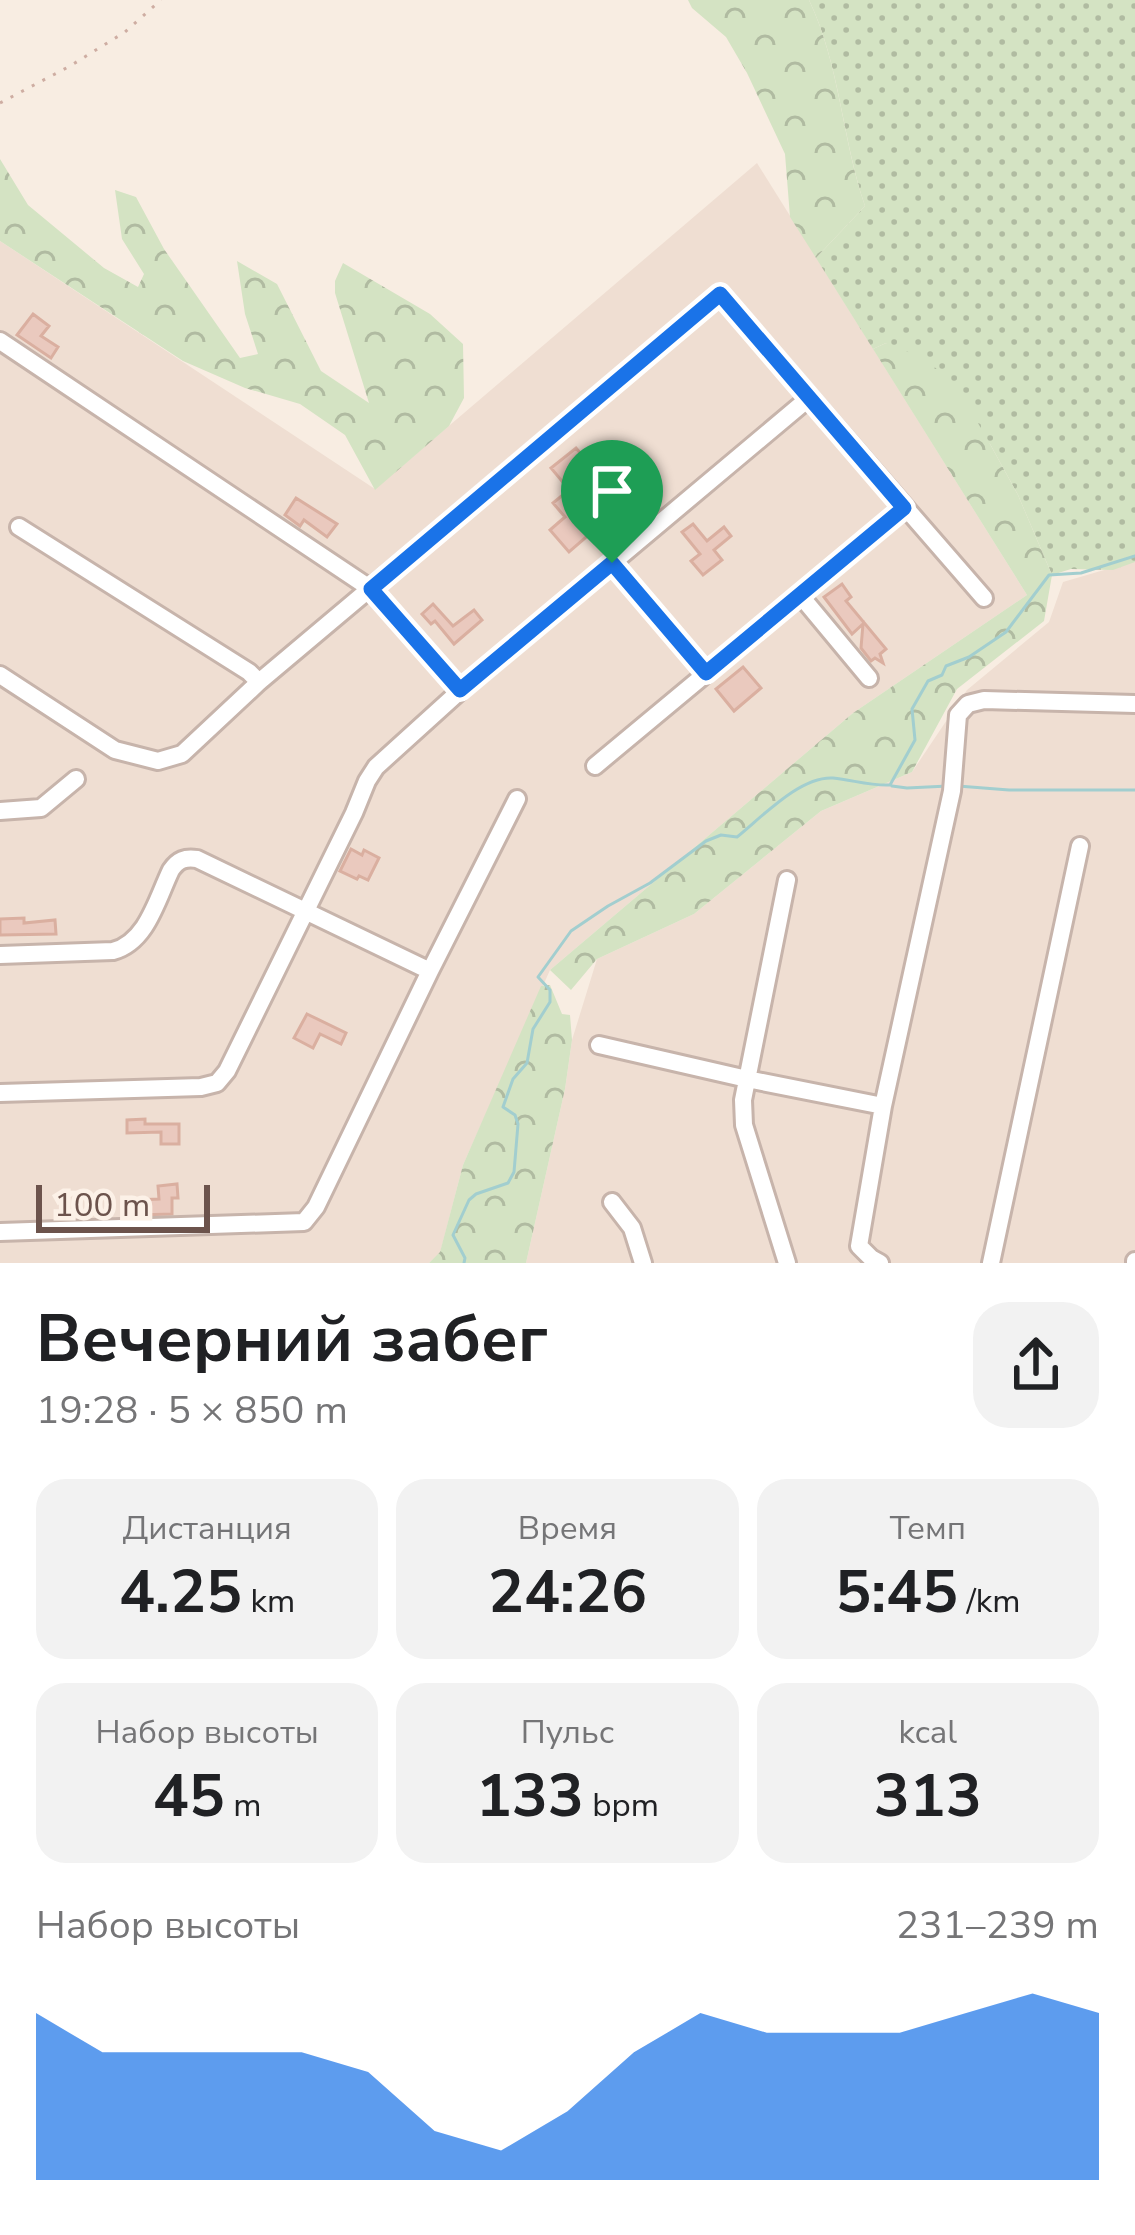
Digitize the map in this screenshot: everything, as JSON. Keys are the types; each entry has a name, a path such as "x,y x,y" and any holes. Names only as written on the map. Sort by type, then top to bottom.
{"street":[{"path":"0,675 115,750 158,760 182,754 259,682 720,294 984,598"},
{"path":"0,341 371,589 460,690"},
{"path":"0,1093 201,1088 217,1083 376,767 460,690 809,398"},
{"path":"595,766 904,508"},
{"path":"19,527 259,682"},
{"path":"612,563 706,673"},
{"path":"800,595 868,678"},
{"path":"880,1263 860,1246 883,1106 953,785 958,715 968,704 984,700 1135,704"},
{"path":"0,811 41,808 76,778"},
{"path":"0,1232 304,1222 316,1207 518,799"},
{"path":"991,1263 1080,846"},
{"path":"0,955 129,947 171,870 188,857 430,971"},
{"path":"787,880 743,1100 744,1125 787,1263"},
{"path":"599,1045 883,1106"},
{"path":"612,1202 632,1228 643,1263"}],"path":[{"path":"0,103 124,32 161,0"}],"shaded area":[{"path":"757,163 1027,595 853,713 550,970 463,1165 440,1253 429,1263 0,1263 0,241 375,489"},
{"path":"1135,561 1135,1263 526,1263 572,1040 597,959 694,914 821,811 912,772 967,690 1049,622 1063,582"}],"green space":[{"path":"688,0 809,0 828,50 865,206 816,258 790,217 785,154 747,73 726,37"},
{"path":"809,0 1135,0 1135,562 1113,570 1071,569 1052,575 990,444 886,343 873,349 816,258 865,206 828,50"},
{"path":"0,159 28,205 104,268 138,287 144,274 122,239 115,190 136,197 164,249 240,358 258,354 245,314 237,261 277,284 321,371 369,403 335,293 343,263 430,314 463,344 464,398 449,426 375,490 345,435 300,404 245,388 183,361 0,241"},
{"path":"886,343 926,359 959,390 990,444 1052,575 1044,621 957,689 912,772 821,811 694,914 597,959 571,990 550,970 853,713 1027,595 873,349"},
{"path":"550,985 562,1014 570,1015 572,1040 526,1263 429,1263 440,1252 463,1165 541,986"}],"building":[{"path":"33,314 49,326 41,336 58,347 51,358 17,335"},
{"path":"576,448 596,472 571,492 551,468"},
{"path":"564,494 592,532 569,552 550,530 565,517 553,503"},
{"path":"296,498 337,524 327,537 304,520 300,526 285,515"},
{"path":"693,524 707,541 724,527 731,536 714,550 722,560 703,575 691,561 700,554 682,532"},
{"path":"842,584 851,597 846,601 886,649 880,654 883,663 875,658 871,661 861,648 863,624 852,634 824,597"},
{"path":"433,604 453,626 474,610 482,620 454,644 435,621 431,624 422,614"},
{"path":"743,667 761,688 734,711 716,689"},
{"path":"351,849 379,858 368,880 340,871"},
{"path":"24,918 24,923 55,920 56,934 0,935 0,919"},
{"path":"307,1014 346,1033 341,1044 320,1034 313,1048 294,1038"},
{"path":"145,1119 145,1124 179,1124 179,1144 161,1144 161,1132 127,1133 127,1120"},
{"path":"177,1184 172,1214 137,1215 136,1200 159,1199 158,1186"}],"waterway":[{"path":"464,1263 453,1235 469,1200 508,1183 514,1172 518,1124 515,1115 503,1107 513,1079 527,1063 533,1029 550,1002 550,990 538,977 571,931 650,883 706,841 721,835 737,837 808,784 833,778 890,785 915,740 912,709 928,681 1006,632 1049,575 1081,573 1135,556"},
{"path":"892,786 948,786"},
{"path":"958,786 1135,790"}],"route":[{"path":"720,294 904,508 706,673 612,563 460,690 371,589 720,294"}]}
